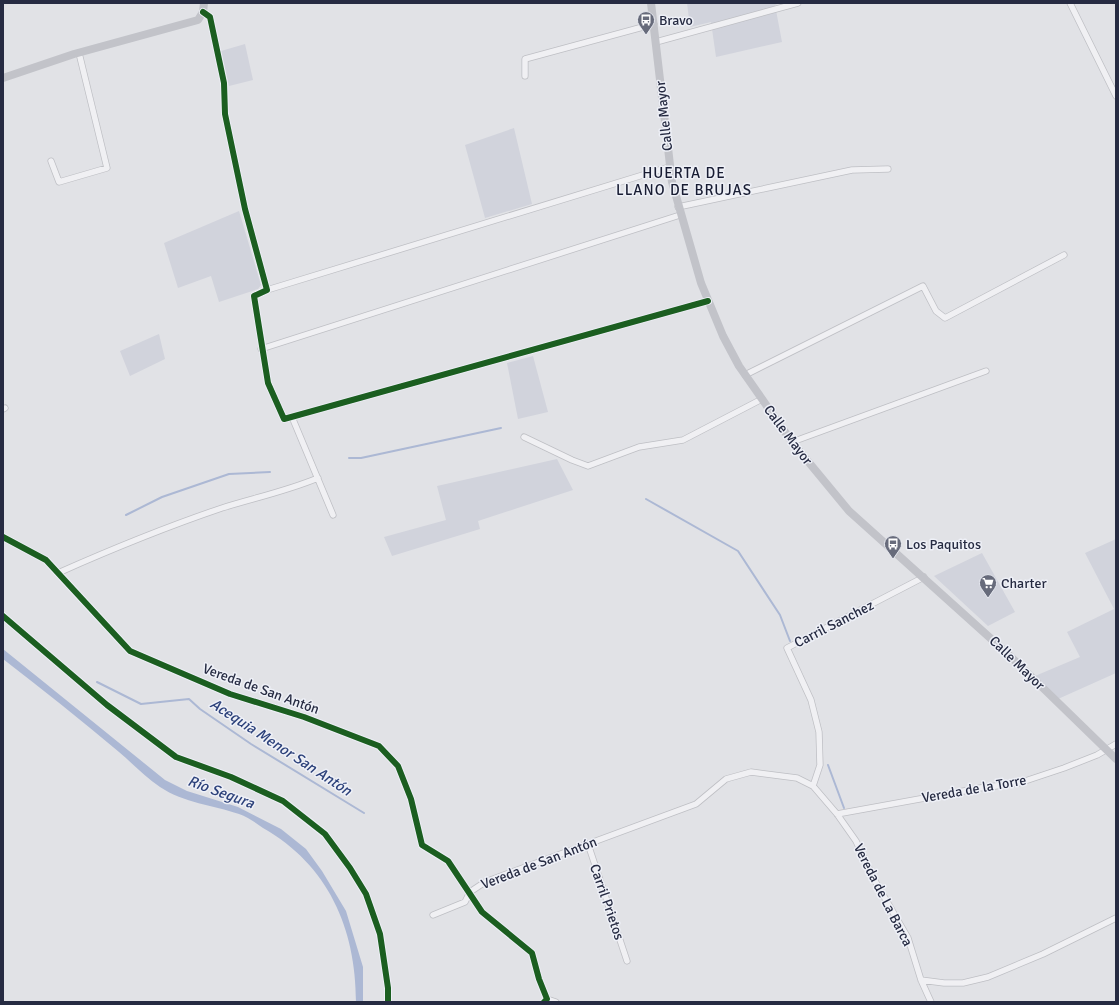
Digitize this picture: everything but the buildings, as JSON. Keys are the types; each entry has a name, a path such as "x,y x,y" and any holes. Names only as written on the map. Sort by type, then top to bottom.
{"main road":[{"path":"3,78 79,53 198,20 203,12 204,3"},
{"name":"Calle Mayor","path":"651,3 669,167 679,211 697,273 708,301 726,341 745,375 792,442 849,510 1008,654 1116,758"}],"street":[{"path":"656,42 798,3"},
{"path":"1070,3 1116,96"},
{"path":"203,12 210,17 224,83 225,114 245,209 267,290"},
{"path":"525,76 525,58 654,24"},
{"path":"51,161 59,182 107,168 79,53"},
{"path":"669,167 267,290 254,296 261,349 268,383 284,420 708,301"},
{"path":"261,349 679,211 852,170 888,169"},
{"path":"745,375 923,286 936,311 945,318 1064,256"},
{"path":"792,442 986,370"},
{"path":"524,437 588,466 639,447 684,440 762,400"},
{"path":"292,417 333,515"},
{"path":"58,573 140,537 222,508 300,485 318,478"},
{"name":"Vereda de San Antón","path":"3,537 46,560 130,651 230,694 304,717 379,746 398,766 411,799 422,845 448,861 470,892 485,882 696,804 726,779 751,772 797,778 813,786 837,814"},
{"name":"Carril Sanchez","path":"813,786 820,765 819,732 811,700 787,648 924,578"},
{"name":"Vereda de la Torre","path":"837,814 980,788 1019,783 1097,755 1116,744"},
{"name":"Vereda de La Barca","path":"837,814 856,841 875,881 908,938 921,980 931,1002"},
{"name":"Carril Prietos","path":"588,844 627,961"},
{"path":"433,915 465,902 470,892"},
{"path":"470,892 482,912 532,953 546,1000 556,1002"},
{"path":"921,980 944,983 963,983 988,976 1042,954 1116,918"}],"shaded area":[{"path":"687,3 781,3 775,5 782,42 716,57 711,22 690,27"},
{"path":"245,44 253,80 229,86 221,51"},
{"path":"514,128 532,204 485,218 465,145"},
{"path":"239,211 261,285 258,289 219,302 211,276 178,288 164,243"},
{"path":"159,334 165,359 130,376 120,351"},
{"path":"533,356 548,412 518,419 507,363"},
{"path":"557,459 573,490 478,521 480,529 392,556 384,537 446,520 437,486"},
{"path":"1116,539 1116,673 1058,699 1035,676 1080,657 1067,632 1114,609 1085,553"},
{"path":"982,553 1015,612 988,626 934,576"}],"water":[{"path":"3,649 165,780 187,791 238,807 281,829 306,849 322,871 346,911 363,967 363,1002 356,1002 355,975 351,949 344,924 334,901 321,880 305,860 286,843 246,817 179,797 160,787 90,728 3,659"}],"waterway":[{"path":"349,458 361,458 501,428"},
{"path":"126,515 162,497 229,474 270,472"},
{"path":"646,499 738,551 780,615 790,641"},
{"name":"Acequia Menor San Antón","path":"97,682 141,704 189,699 200,709 251,744 364,813"},
{"path":"828,765 844,808"}],"cycle path":[{"path":"203,12 210,17 224,83 225,114 245,209 267,290 254,296 268,383 284,419 708,301"},
{"path":"3,537 46,560 130,651 230,694 304,717 379,746 398,766 411,799 422,845 448,861 482,912 532,953 539,979 547,999 544,1002"},
{"path":"3,616 107,705 176,757 231,777 283,801 325,834 350,868 366,894 380,934 388,988 388,1002"}],"place":[{"name":"Bravo","path":"646,35"},
{"name":"Los Paquitos","path":"893,559"},
{"name":"Charter","path":"988,598"}],"district":[{"name":"HUERTA DE LLANO DE BRUJAS","path":"684,182"}],"water label":[{"name":"Río Segura","path":"221,792"}]}
